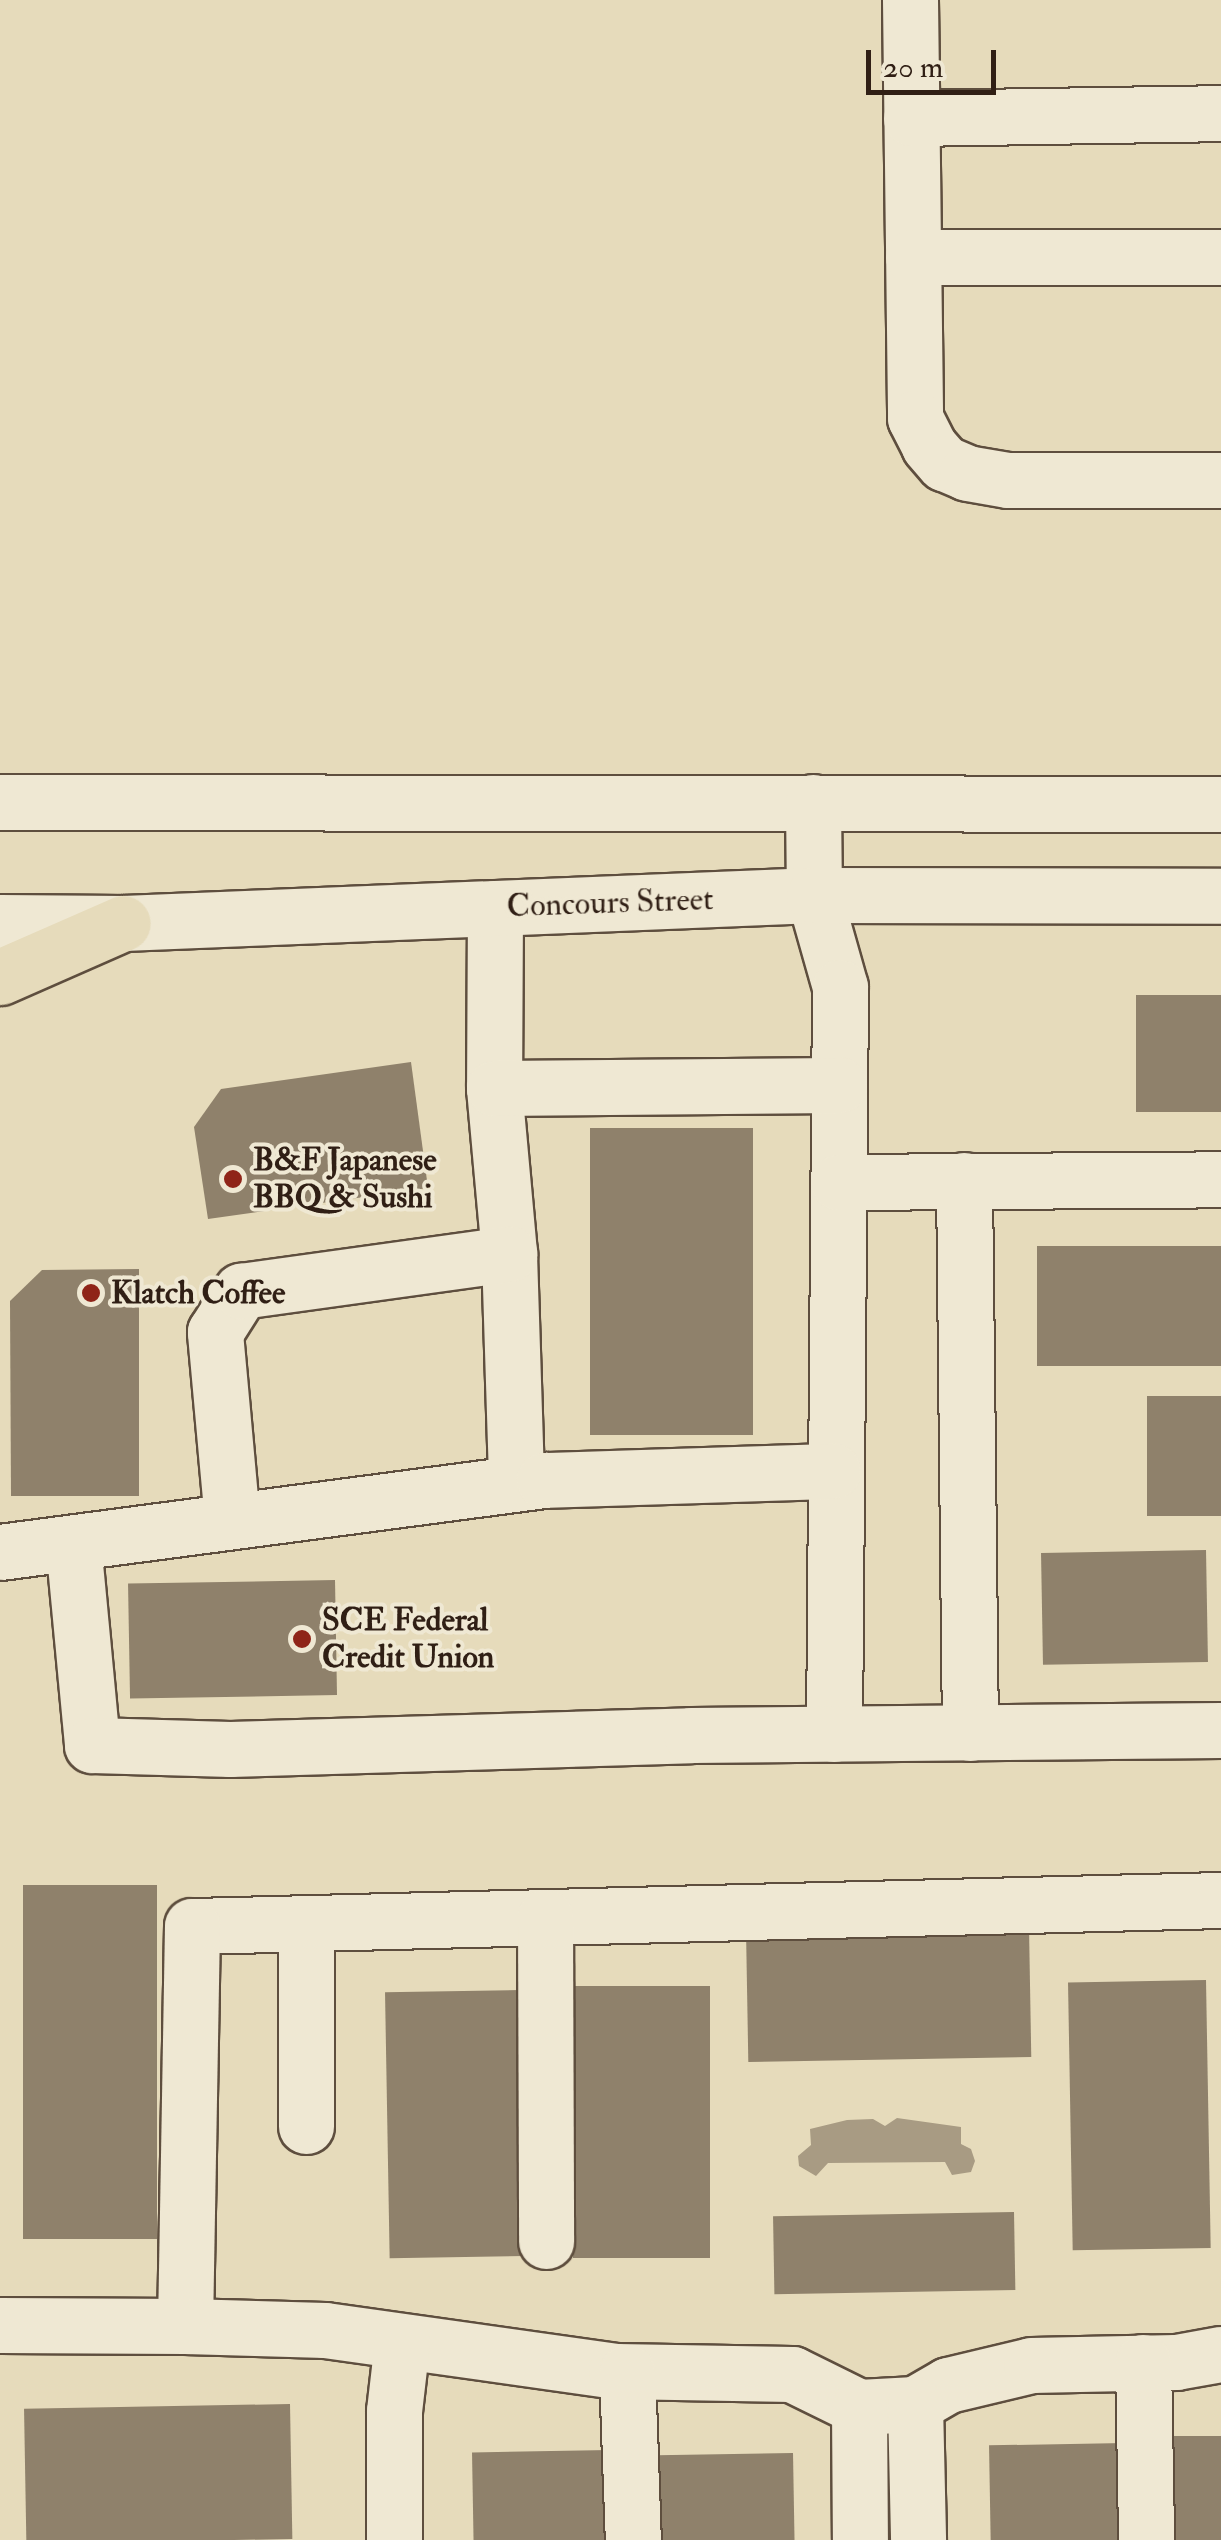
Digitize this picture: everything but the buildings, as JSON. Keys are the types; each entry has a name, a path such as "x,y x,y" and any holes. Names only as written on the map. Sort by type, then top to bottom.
{"main road":[{"path":"0,978 123,923"}],"street":[{"path":"910,0 916,418 928,446 944,463 967,473 1008,480 1221,480"},
{"path":"912,118 1221,113"},
{"path":"913,258 1221,257"},
{"path":"0,802 1221,804"},
{"path":"813,802 814,895 840,987 833,1471 834,1734"},
{"name":"Concours Street","path":"0,922 123,923 814,895 1221,896"},
{"path":"495,908 494,1088 509,1254 516,1483"},
{"path":"494,1088 839,1085"},
{"path":"838,1182 1221,1179"},
{"path":"964,1180 970,1733"},
{"path":"232,1520 216,1332 241,1291 509,1254"},
{"path":"0,1552 516,1483 833,1471"},
{"path":"73,1543 92,1745 230,1748 834,1734 1221,1730"},
{"path":"186,2326 192,1926 1221,1900"},
{"path":"545,1917 546,2241"},
{"path":"306,1924 306,2126"},
{"path":"0,2326 325,2330 627,2372 792,2374 858,2407 915,2404 948,2385 1031,2366 1144,2362 1221,2354"},
{"path":"394,2540 394,2411 402,2342"},
{"path":"1144,2362 1146,2540"},
{"path":"627,2372 632,2540"},
{"path":"915,2404 918,2540"},
{"path":"858,2407 860,2540"}],"shaded area":[{"path":"897,2118 961,2127 961,2144 971,2149 975,2161 971,2172 952,2175 945,2162 828,2163 816,2176 799,2166 798,2156 811,2145 810,2129 847,2120 873,2119 885,2126"}],"place":[{"name":"B&F Japanese BBQ & Sushi","path":"233,1179"},
{"name":"Klatch Coffee","path":"91,1293"},
{"name":"SCE Federal Credit Union","path":"302,1639"}]}
